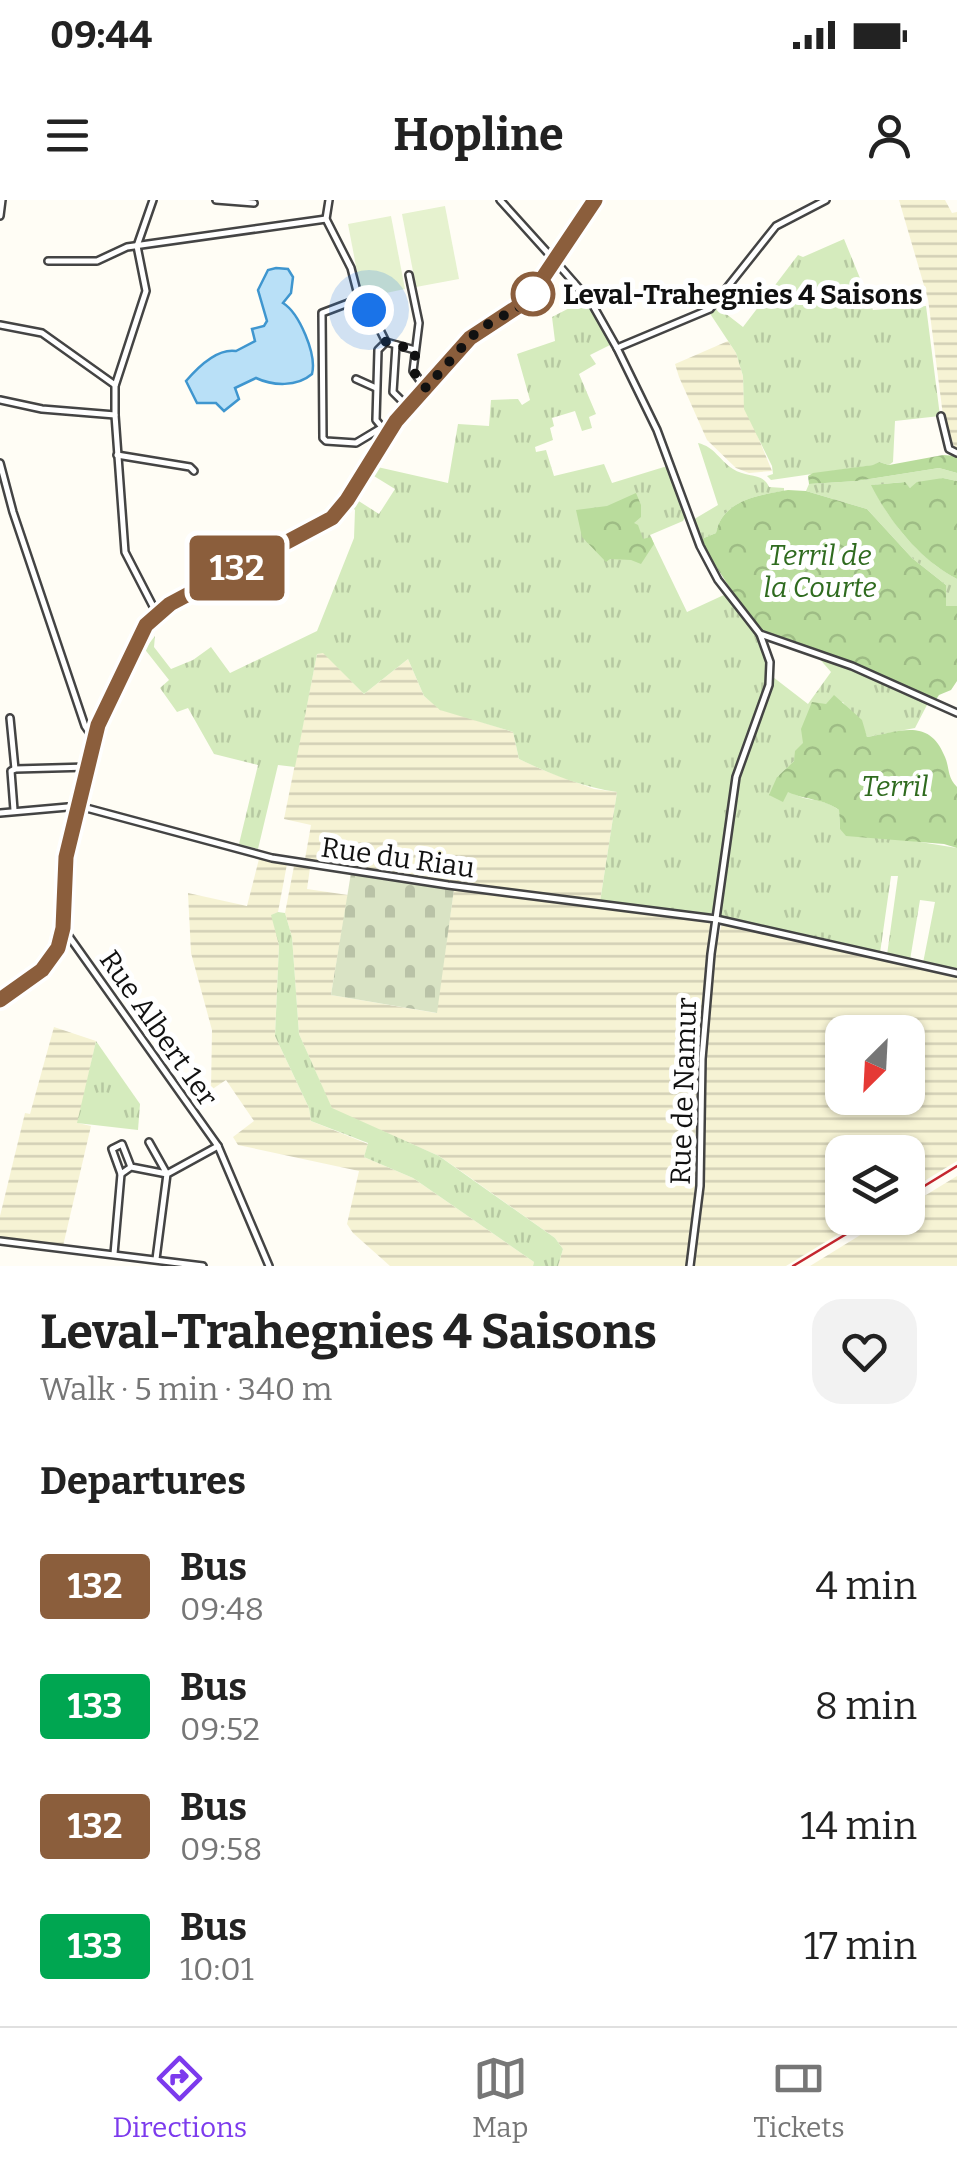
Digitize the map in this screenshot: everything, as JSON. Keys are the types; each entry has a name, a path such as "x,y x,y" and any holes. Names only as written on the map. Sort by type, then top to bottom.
{"street":[{"path":"0,216 2,200"},
{"path":"152,200 137,246 146,291 115,386 115,415 124,552 157,614"},
{"path":"216,200 254,203"},
{"path":"329,200 326,218 351,268 357,299 372,314 386,342 415,350"},
{"path":"500,200 591,302 658,430 700,546 718,580 760,634 852,666 957,713"},
{"path":"0,1000 42,970 54,956 63,928 66,857 94,739 146,625 157,614 332,518 347,500 387,428 483,327 528,300 595,200"},
{"path":"618,348 710,309 776,226 826,200"},
{"path":"48,261 97,262 127,246 326,218"},
{"path":"409,275 418,307 415,376 426,388"},
{"path":"357,299 322,313 322,438 356,444 387,428"},
{"path":"0,325 42,333 115,386"},
{"path":"386,342 378,350 376,420 387,428"},
{"path":"396,345 393,392 408,407"},
{"path":"356,379 377,388"},
{"path":"0,400 42,409 115,415"},
{"path":"941,416 949,449 957,453"},
{"path":"117,456 190,467 194,472"},
{"path":"0,462 85,726 94,739"},
{"name":"Rue de Namur","path":"690,1266 697,1224 702,1059 716,918 736,777 771,671 760,634"},
{"path":"10,718 14,810"},
{"path":"14,769 88,767"},
{"name":"Rue du Riau","path":"0,813 79,806 272,858 448,885 716,918 957,973"},
{"name":"Rue Albert 1er","path":"63,928 218,1146 269,1266"},
{"path":"150,1142 167,1174 156,1259"},
{"path":"114,1254 121,1174 112,1149 122,1144 131,1167"},
{"path":"121,1174 131,1167 167,1174 218,1146"},
{"path":"0,1241 203,1266"}],"shaded area":[{"path":"899,200 945,200 952,213 957,212 957,451 945,431 928,299"},
{"path":"728,341 743,376 744,403 772,471 749,473 736,468 707,440 679,377 675,364"},
{"path":"323,652 364,694 408,659 424,696 440,709 513,732 519,759 594,789 617,792 600,902 433,881 305,859 311,825 284,819 317,654"},
{"path":"259,859 287,864 278,912 272,915 279,945 275,1036 309,1108 311,1121 368,1144 364,1157 413,1178 534,1262 533,1266 390,1266 347,1224 359,1171 238,1145 233,1137 254,1121 226,1080 211,1090 212,1030 191,953 188,893 247,906"},
{"path":"294,866 310,868 307,889 348,895 331,995 436,1013 454,889 715,921 696,1099 695,1186 687,1266 558,1266 563,1249 555,1238 468,1176 439,1156 332,1109 299,1034 292,937 285,913"},
{"path":"722,923 957,975 957,1161 925,1181 925,1135 825,1135 825,1235 837,1235 786,1266 691,1266 702,1198 703,1073 711,967"},
{"path":"54,1027 96,1041 78,1123 91,1126 63,1246 0,1237 0,1216 25,1113 30,1114"},
{"path":"957,1176 957,1266 810,1266 860,1235 925,1235 925,1196"}],"green space":[{"path":"445,206 459,279 416,287 402,214"},
{"path":"391,216 405,289 362,298 348,224"},
{"path":"844,239 873,310 926,306 940,416 895,421 893,462 889,465 879,462 771,480 767,476 773,474 772,466 744,409 743,376 736,353 709,312 716,306 743,327 798,255 803,257"},
{"path":"585,300 612,344 590,355 596,364 579,374 596,414 589,417 592,428 582,431 575,411 552,418 553,440 535,447 536,452 546,450 554,476 604,464 612,483 669,468 685,517 650,535 687,612 726,594 756,632 768,664 769,676 735,776 715,911 708,915 600,902 617,792 531,765 519,759 513,732 440,710 424,696 408,659 364,694 323,653 317,654 295,767 278,765 258,849 239,844 258,765 214,754 188,708 177,712 160,688 169,680 143,647 155,636 154,647 171,669 211,647 230,673 317,631 354,538 355,510 350,505 354,498 379,514 395,489 369,473 373,466 448,483 458,424 489,426 491,400 518,399 522,405 530,400 517,354 555,341 552,317"},
{"path":"698,443 709,447 738,472 763,479 769,487 784,491 733,507 716,533 699,540 691,521 718,505"},
{"path":"957,456 957,473 939,468 809,484 808,476 813,473"},
{"path":"939,468 957,473 957,481 943,478 910,488 904,482 872,485 907,539 957,579 957,606 946,606 946,585 912,558 867,509 806,491 809,484"},
{"path":"943,478 957,481 957,579 930,561 907,538 871,485 905,482 910,488 917,482"},
{"name":"Terril de la Courte","path":"788,490 806,491 867,509 912,558 946,585 946,606 957,606 957,681 951,690 935,701 853,663 763,631 739,602 699,540 716,533 734,506"},
{"path":"636,493 641,517 634,523 643,539 651,537 654,544 641,564 631,560 606,562 582,537 576,510 607,506"},
{"path":"817,656 928,703 915,728 867,737 843,702 826,704 794,761 777,777 800,797 839,810 840,829 957,848 957,971 923,963 935,902 920,900 910,960 887,955 898,876 891,876 880,953 723,919 720,915 738,781 773,677 808,704 831,672"},
{"name":"Terril","path":"834,695 862,720 867,737 912,730 931,736 938,744 957,787 957,848 846,836 840,829 839,810 833,806 788,792 783,802 769,795 777,777 794,761 795,751 803,743 801,729 812,702 826,704"},
{"path":"351,873 454,889 437,1013 331,995"},
{"path":"285,913 292,937 299,1034 332,1108 439,1156 555,1238 563,1249 558,1266 533,1266 534,1262 413,1178 364,1157 368,1143 311,1121 309,1108 275,1036 279,945 271,915"},
{"path":"96,1041 140,1104 138,1130 77,1123"}],"water":[{"path":"288,269 293,277 291,293 283,303 305,335 312,356 312,374 285,384 256,378 235,388 239,399 224,411 216,403 197,403 186,381 215,355 236,351 255,341 252,329 267,321 258,290 268,270"}],"railway":[{"path":"925,1186 957,1166"},
{"path":"793,1266 845,1235"}],"bus line":[{"name":"132","path":"0,1000 42,970 62,938 66,857 98,725 146,625 170,604 332,518 396,421 470,338 528,300 595,200"}],"place":[{"name":"Leval-Trahegnies 4 Saisons","path":"533,294"}],"route":[{"path":"369,310 386,342 415,350 413,370 426,388 470,338 523,305 536,290 533,294"}]}
